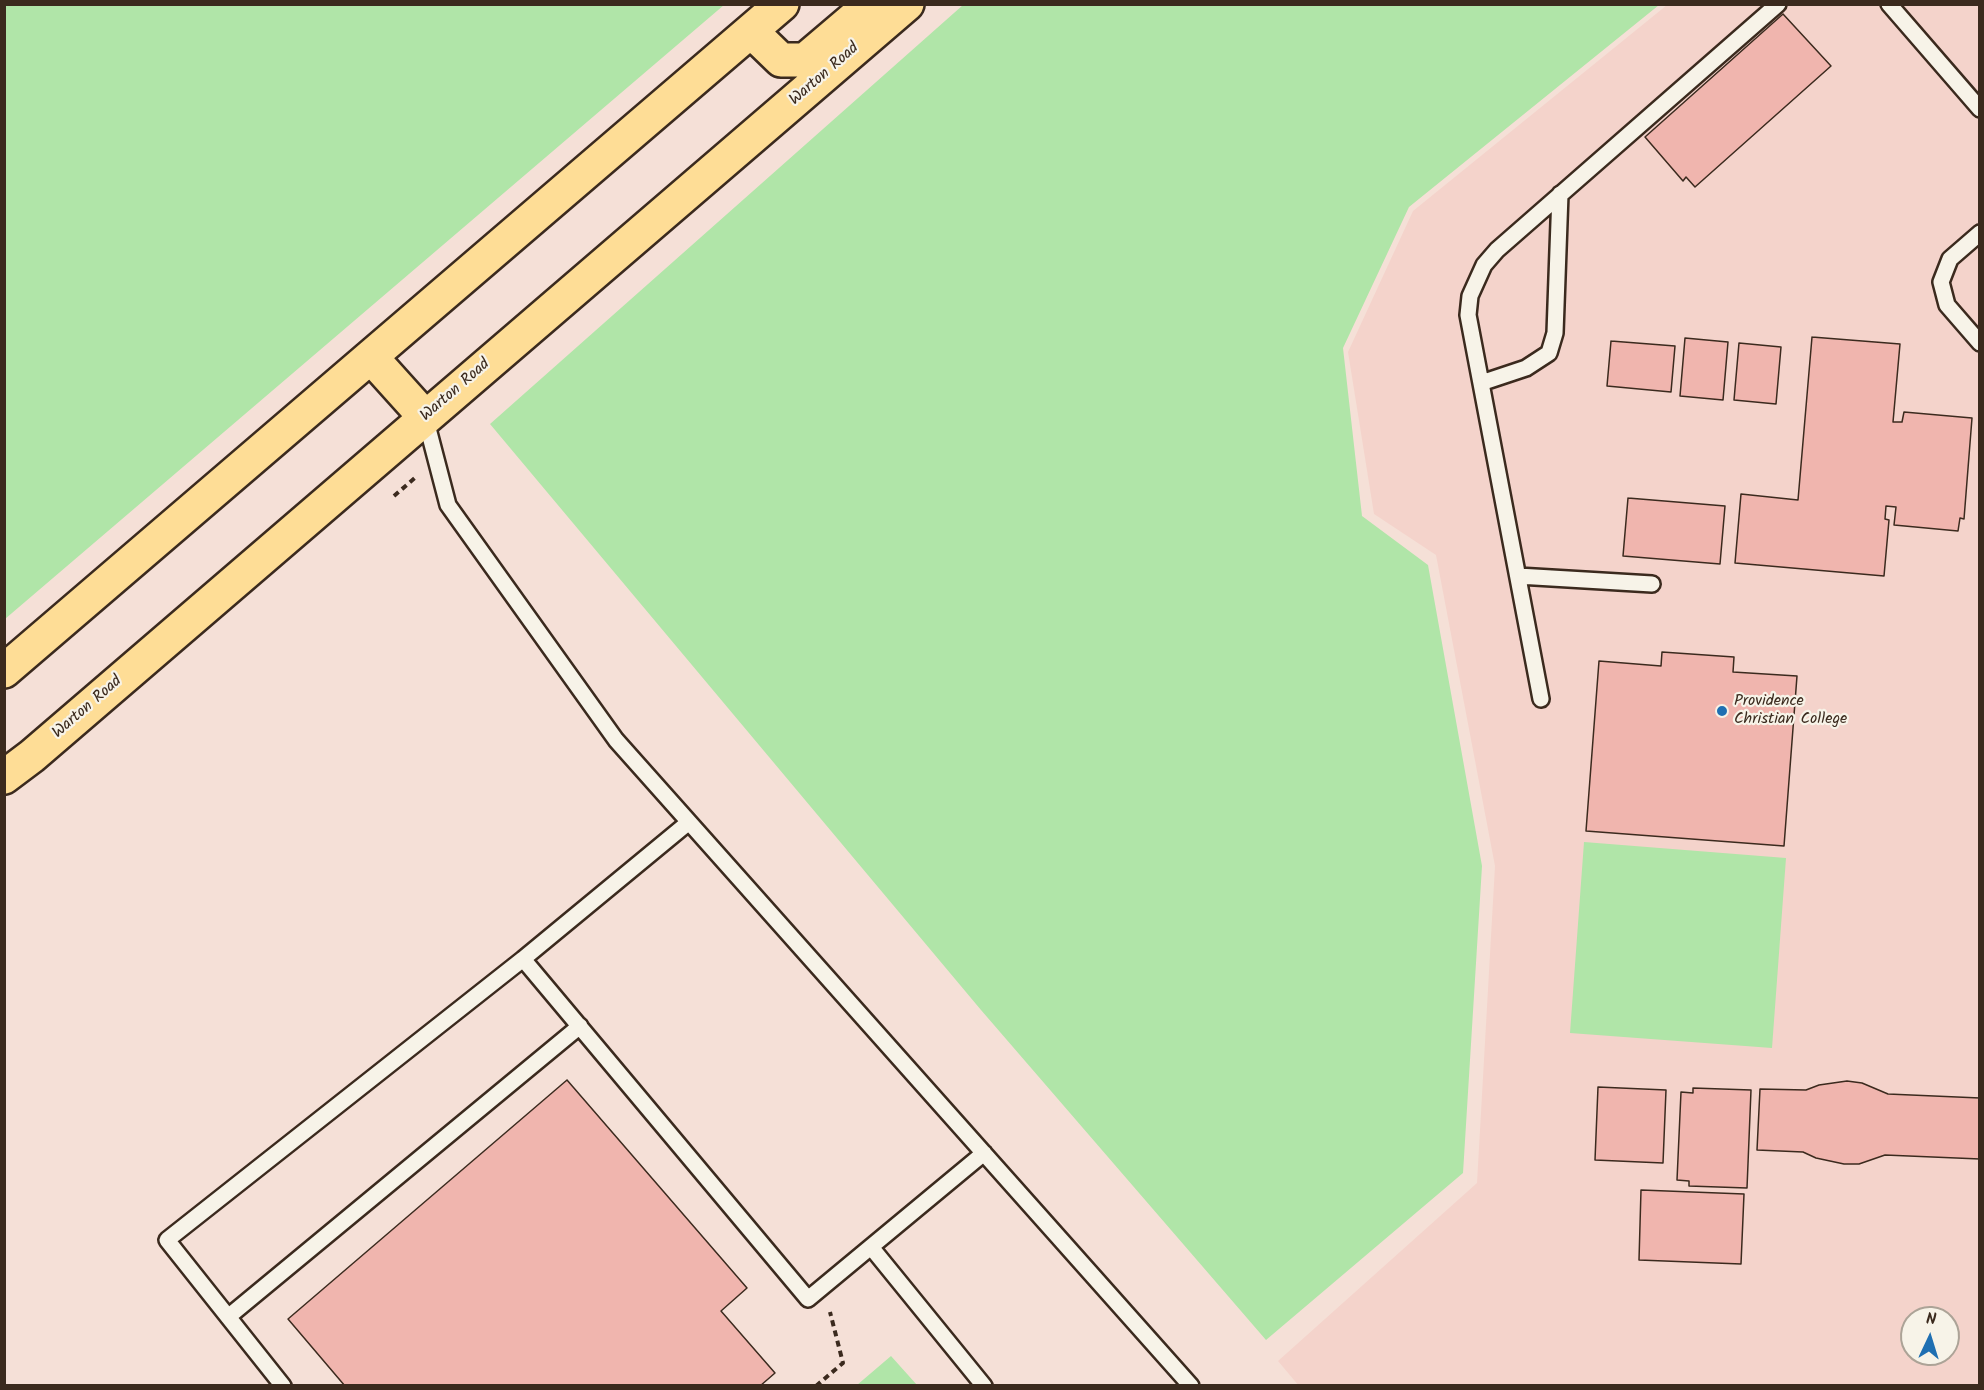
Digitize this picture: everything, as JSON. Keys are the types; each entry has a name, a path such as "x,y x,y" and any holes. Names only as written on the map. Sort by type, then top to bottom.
{"main road":[{"path":"4,671 782,4"},
{"path":"751,31 781,60 805,60 871,4"},
{"name":"Warton Road","path":"4,777 41,748 907,4"},
{"path":"371,357 425,417"}],"lane":[{"path":"1541,699 1468,315 1470,296 1484,265 1497,250 1778,4"},
{"path":"1889,4 1980,109"},
{"path":"1481,383 1526,368 1549,353 1555,333 1560,194"},
{"path":"1980,233 1950,259 1941,282 1947,305 1980,342"},
{"path":"425,417 448,505 616,740 1191,1386"},
{"path":"1518,576 1652,584"},
{"path":"283,1386 167,1240 523,959 689,822"},
{"path":"523,959 808,1299 984,1153"},
{"path":"228,1317 580,1026"},
{"path":"871,1247 984,1386"}],"path":[{"path":"816,1386 843,1363 824,1286"}],"shaded area":[{"name":"Providence Christian College","path":"1667,5 1979,5 1979,1385 1299,1386 1278,1361 1477,1183 1495,866 1436,555 1374,514 1348,352 1413,211"}],"green space":[{"path":"5,4 724,4 724,5 5,619"},
{"path":"963,5 1659,5 1409,207 1343,348 1362,516 1428,565 1482,866 1463,1173 1266,1340 981,1010 490,424"},
{"path":"1584,842 1786,858 1772,1048 1570,1033"},
{"path":"891,1356 917,1385 857,1385"}],"building":[{"path":"1783,14 1831,66 1695,187 1686,177 1683,181 1645,137"},
{"path":"1812,337 1900,344 1893,422 1902,422 1904,412 1972,418 1964,519 1960,518 1958,531 1894,525 1896,507 1886,506 1885,519 1889,520 1884,576 1735,563 1741,494 1798,500"},
{"path":"1685,338 1728,342 1723,400 1680,396"},
{"path":"1611,341 1675,346 1671,392 1607,386"},
{"path":"1739,343 1781,347 1776,404 1734,400"},
{"path":"1628,498 1725,506 1720,564 1623,556"},
{"path":"1662,652 1734,657 1733,672 1797,676 1784,846 1586,831 1599,661 1661,666"},
{"path":"567,1080 747,1288 721,1311 775,1373 760,1386 345,1386 288,1319"},
{"path":"1847,1081 1862,1083 1888,1094 1980,1098 1980,1159 1885,1155 1859,1164 1844,1164 1816,1158 1803,1152 1757,1150 1760,1089 1806,1090 1819,1085"},
{"path":"1598,1087 1666,1090 1663,1163 1595,1160"},
{"path":"1693,1088 1751,1090 1747,1188 1689,1186 1689,1181 1677,1180 1681,1092 1693,1093"},
{"path":"1641,1190 1744,1194 1741,1264 1639,1260"}],"place":[{"name":"Providence Christian College","path":"1722,711"}]}
